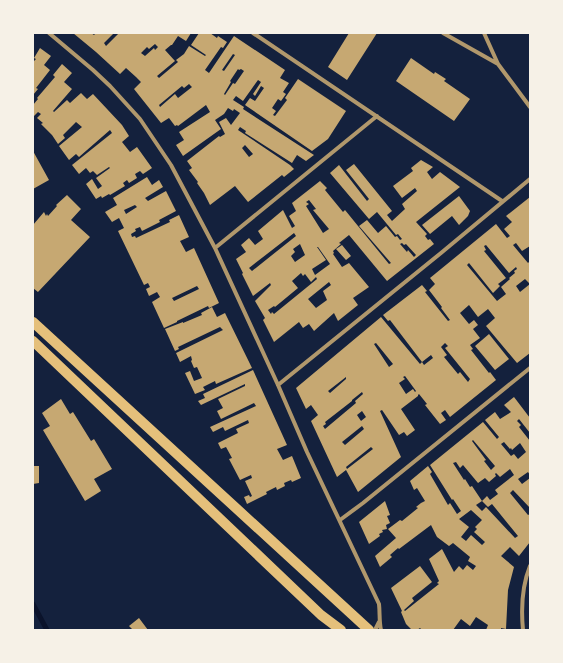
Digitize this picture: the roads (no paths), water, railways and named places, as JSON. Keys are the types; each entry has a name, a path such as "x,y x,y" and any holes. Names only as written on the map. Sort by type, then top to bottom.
{"main road":[{"path":"33,322 369,630"},
{"path":"33,341 321,615 341,630"}],"street":[{"path":"49,33 93,70 140,119 170,165 215,248 307,452 340,520 378,604 381,630"},
{"path":"253,33 502,201"},
{"path":"443,33 498,64"},
{"path":"484,33 498,64 530,107"},
{"path":"215,248 377,116"},
{"path":"278,385 530,179"},
{"path":"340,520 530,368"},
{"path":"523,630 523,598 527,573 530,566"},
{"path":"375,630 380,621"}],"waterway":[{"path":"33,604 47,630"}]}
